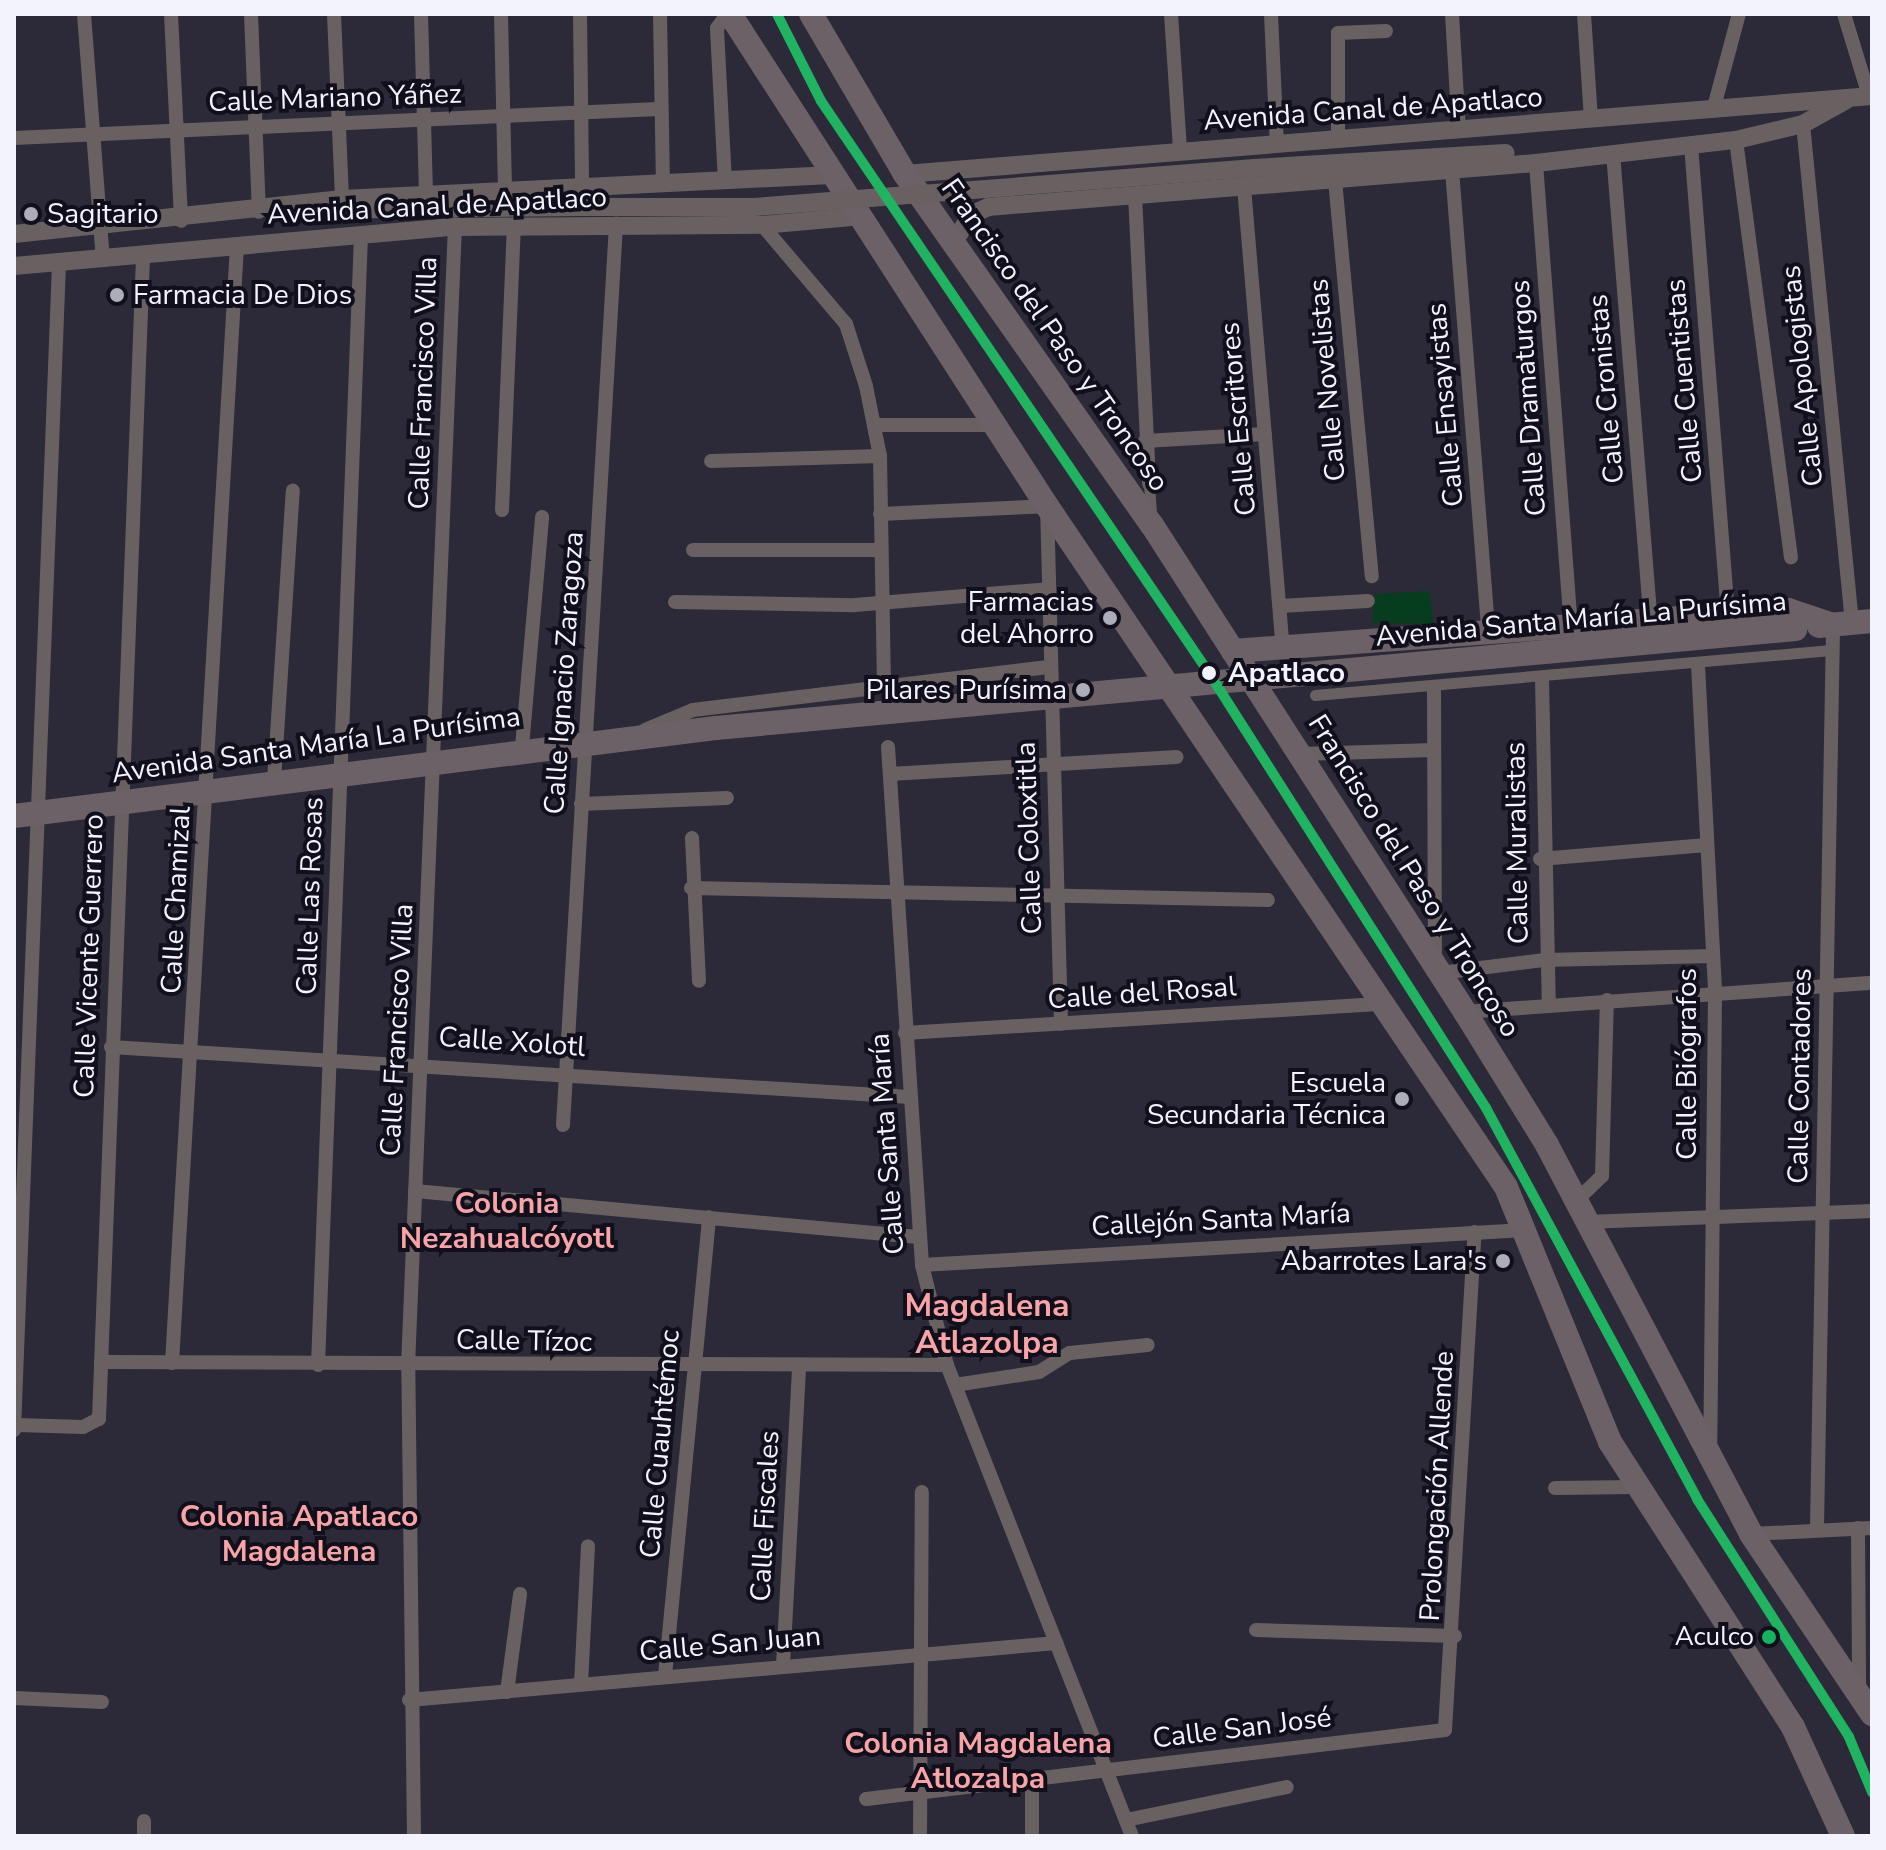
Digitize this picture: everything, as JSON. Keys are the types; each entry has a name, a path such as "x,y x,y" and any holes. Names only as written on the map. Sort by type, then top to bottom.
{"main road":[{"path":"729,14 831,175 863,216 1047,506 1506,1187 1635,1487 1793,1727 1843,1836"},
{"name":"Francisco del Paso y Troncoso","path":"811,14 905,174 1152,525 1465,1012 1582,1212 1710,1463 1751,1534 1872,1714"},
{"path":"1233,651 1571,629 1788,610 1852,623"},
{"name":"Avenida Santa María La Purísima","path":"26,814 522,747 1852,623"}],"street":[{"path":"84,14 103,259"},
{"path":"171,14 181,221"},
{"path":"251,14 259,212"},
{"path":"334,14 342,199"},
{"path":"421,14 426,194"},
{"path":"501,14 505,190"},
{"path":"580,14 582,186"},
{"path":"660,14 658,109 663,182"},
{"path":"725,182 717,28 729,14"},
{"path":"1171,14 1180,151"},
{"path":"1271,14 1277,145"},
{"path":"1452,14 1459,131"},
{"path":"1439,153 1568,132 1587,120 1584,14"},
{"path":"1714,107 1739,14"},
{"path":"1844,14 1870,96"},
{"path":"1338,141 1338,33 1386,31"},
{"name":"Avenida Canal de Apatlaco","path":"905,174 1459,131 1714,107 1845,101 1870,96"},
{"name":"Avenida Canal de Apatlaco","path":"954,242 971,215 1022,204 1536,163 1691,145 1744,138 1803,124 1845,101"},
{"path":"1748,105 1744,138 1791,557"},
{"name":"Calle Mariano Yáñez","path":"14,138 658,109"},
{"name":"Calle Apologistas","path":"1803,124 1852,623"},
{"name":"Calle Cuentistas","path":"1691,145 1728,614"},
{"path":"308,240 582,207 754,207 1439,153 1550,151 1576,158"},
{"name":"Calle Cronistas","path":"1613,153 1651,621"},
{"name":"Calle Dramaturgos","path":"1536,163 1571,629"},
{"path":"1013,165 1007,184 1022,204"},
{"name":"Calle Ensayistas","path":"1452,170 1489,635"},
{"name":"Avenida Canal de Apatlaco","path":"14,234 181,221 342,199 663,182 783,180 831,175"},
{"path":"783,180 795,200 769,224 846,324 874,425 880,456 884,686"},
{"name":"Calle Novelistas","path":"1335,180 1372,576"},
{"name":"Calle Escritores","path":"1244,187 1283,647"},
{"path":"1135,195 1145,441 1152,525"},
{"path":"294,207 326,215 455,220"},
{"name":"Avenida Canal de Apatlaco","path":"14,266 361,237 455,220 514,224 769,224 863,216"},
{"name":"Calle Francisco Villa","path":"414,1836 409,1700 408,1366 423,1061 455,220"},
{"path":"502,510 514,224"},
{"name":"Calle Ignacio Zaragoza","path":"563,1125 616,224"},
{"name":"Calle Las Rosas","path":"318,1365 361,237"},
{"name":"Calle Chamizal","path":"172,1363 195,1051 206,789 237,246"},
{"name":"Calle Vicente Guerrero","path":"15,1428 83,1427 99,1419 143,256"},
{"path":"15,1428 26,814 59,262"},
{"path":"874,425 984,425"},
{"path":"1145,441 1265,434"},
{"path":"711,461 880,456"},
{"path":"274,781 293,491"},
{"path":"880,514 1047,506"},
{"name":"Calle Coloxtitla","path":"1047,506 1061,1024"},
{"path":"522,747 542,517"},
{"path":"693,550 880,550"},
{"path":"675,602 881,604 1048,589"},
{"path":"1280,606 1368,601"},
{"name":"Calle Contadores","path":"1817,1528 1829,987 1831,650 1852,623"},
{"path":"1315,695 1434,690 1831,650"},
{"name":"Calle Biógrafos","path":"1698,665 1715,994 1710,1463"},
{"name":"Avenida Santa María La Purísima","path":"625,738 693,710 1050,667"},
{"name":"Calle Muralistas","path":"1542,679 1540,859 1549,1005"},
{"path":"1434,690 1438,969 1545,960 1713,956"},
{"name":"Calle Santa María","path":"888,742 922,1265 947,1365 1132,1836"},
{"path":"1301,754 1434,750"},
{"path":"890,774 1054,767 1176,757"},
{"path":"581,804 727,798"},
{"path":"692,838 691,888 699,981"},
{"path":"1540,859 1706,845"},
{"path":"691,888 1058,892 1268,900"},
{"path":"1465,1012 1872,983"},
{"path":"1607,1000 1602,1176 1582,1212 1712,1219 1872,1211"},
{"name":"Calle del Rosal","path":"905,1033 1382,1004"},
{"name":"Calle Xolotl","path":"111,1047 423,1061 909,1097"},
{"path":"415,1191 918,1237"},
{"name":"Calle Cuauhtémoc","path":"665,1676 692,1369 709,1217"},
{"name":"Callejón Santa María","path":"922,1265 1525,1230"},
{"name":"Prolongación Allende","path":"1434,1734 1449,1718 1475,1232"},
{"path":"955,1385 1039,1372 1070,1353 1148,1345"},
{"name":"Calle Tízoc","path":"101,1362 692,1369 947,1365"},
{"name":"Calle Fiscales","path":"783,1665 799,1369"},
{"path":"1555,1488 1635,1487"},
{"path":"920,1836 922,1492"},
{"path":"1751,1534 1817,1528 1865,1528 1859,1693"},
{"path":"581,1684 588,1546"},
{"path":"507,1692 520,1594"},
{"path":"1256,1630 1455,1636"},
{"name":"Calle San Juan","path":"409,1700 1056,1643"},
{"path":"14,1698 102,1702"},
{"name":"Calle San José","path":"866,1799 1108,1773 1283,1746 1434,1734"},
{"path":"1032,1782 1032,1836"},
{"path":"1126,1820 1287,1787"}],"green space":[{"path":"1429,591 1434,624 1372,623 1375,594"}],"transit line":[{"path":"777,14 821,101 1209,673 1486,1108 1697,1499 1849,1737 1872,1792"}],"place":[{"name":"Sagitario","path":"31,214"},
{"name":"Farmacia De Dios","path":"117,295"},
{"name":"Farmacias del Ahorro","path":"1110,618"},
{"name":"Apatlaco","path":"1209,673"},
{"name":"Pilares Purísima","path":"1083,690"},
{"name":"Escuela Secundaria Técnica","path":"1402,1099"},
{"name":"Abarrotes Lara's","path":"1503,1261"},
{"name":"Aculco","path":"1769,1637"}],"district":[{"name":"Colonia Nezahualcóyotl","path":"507,1221"},
{"name":"Magdalena Atlazolpa","path":"987,1326"},
{"name":"Colonia Apatlaco Magdalena","path":"299,1534"},
{"name":"Colonia Magdalena Atlozalpa","path":"978,1761"}]}
